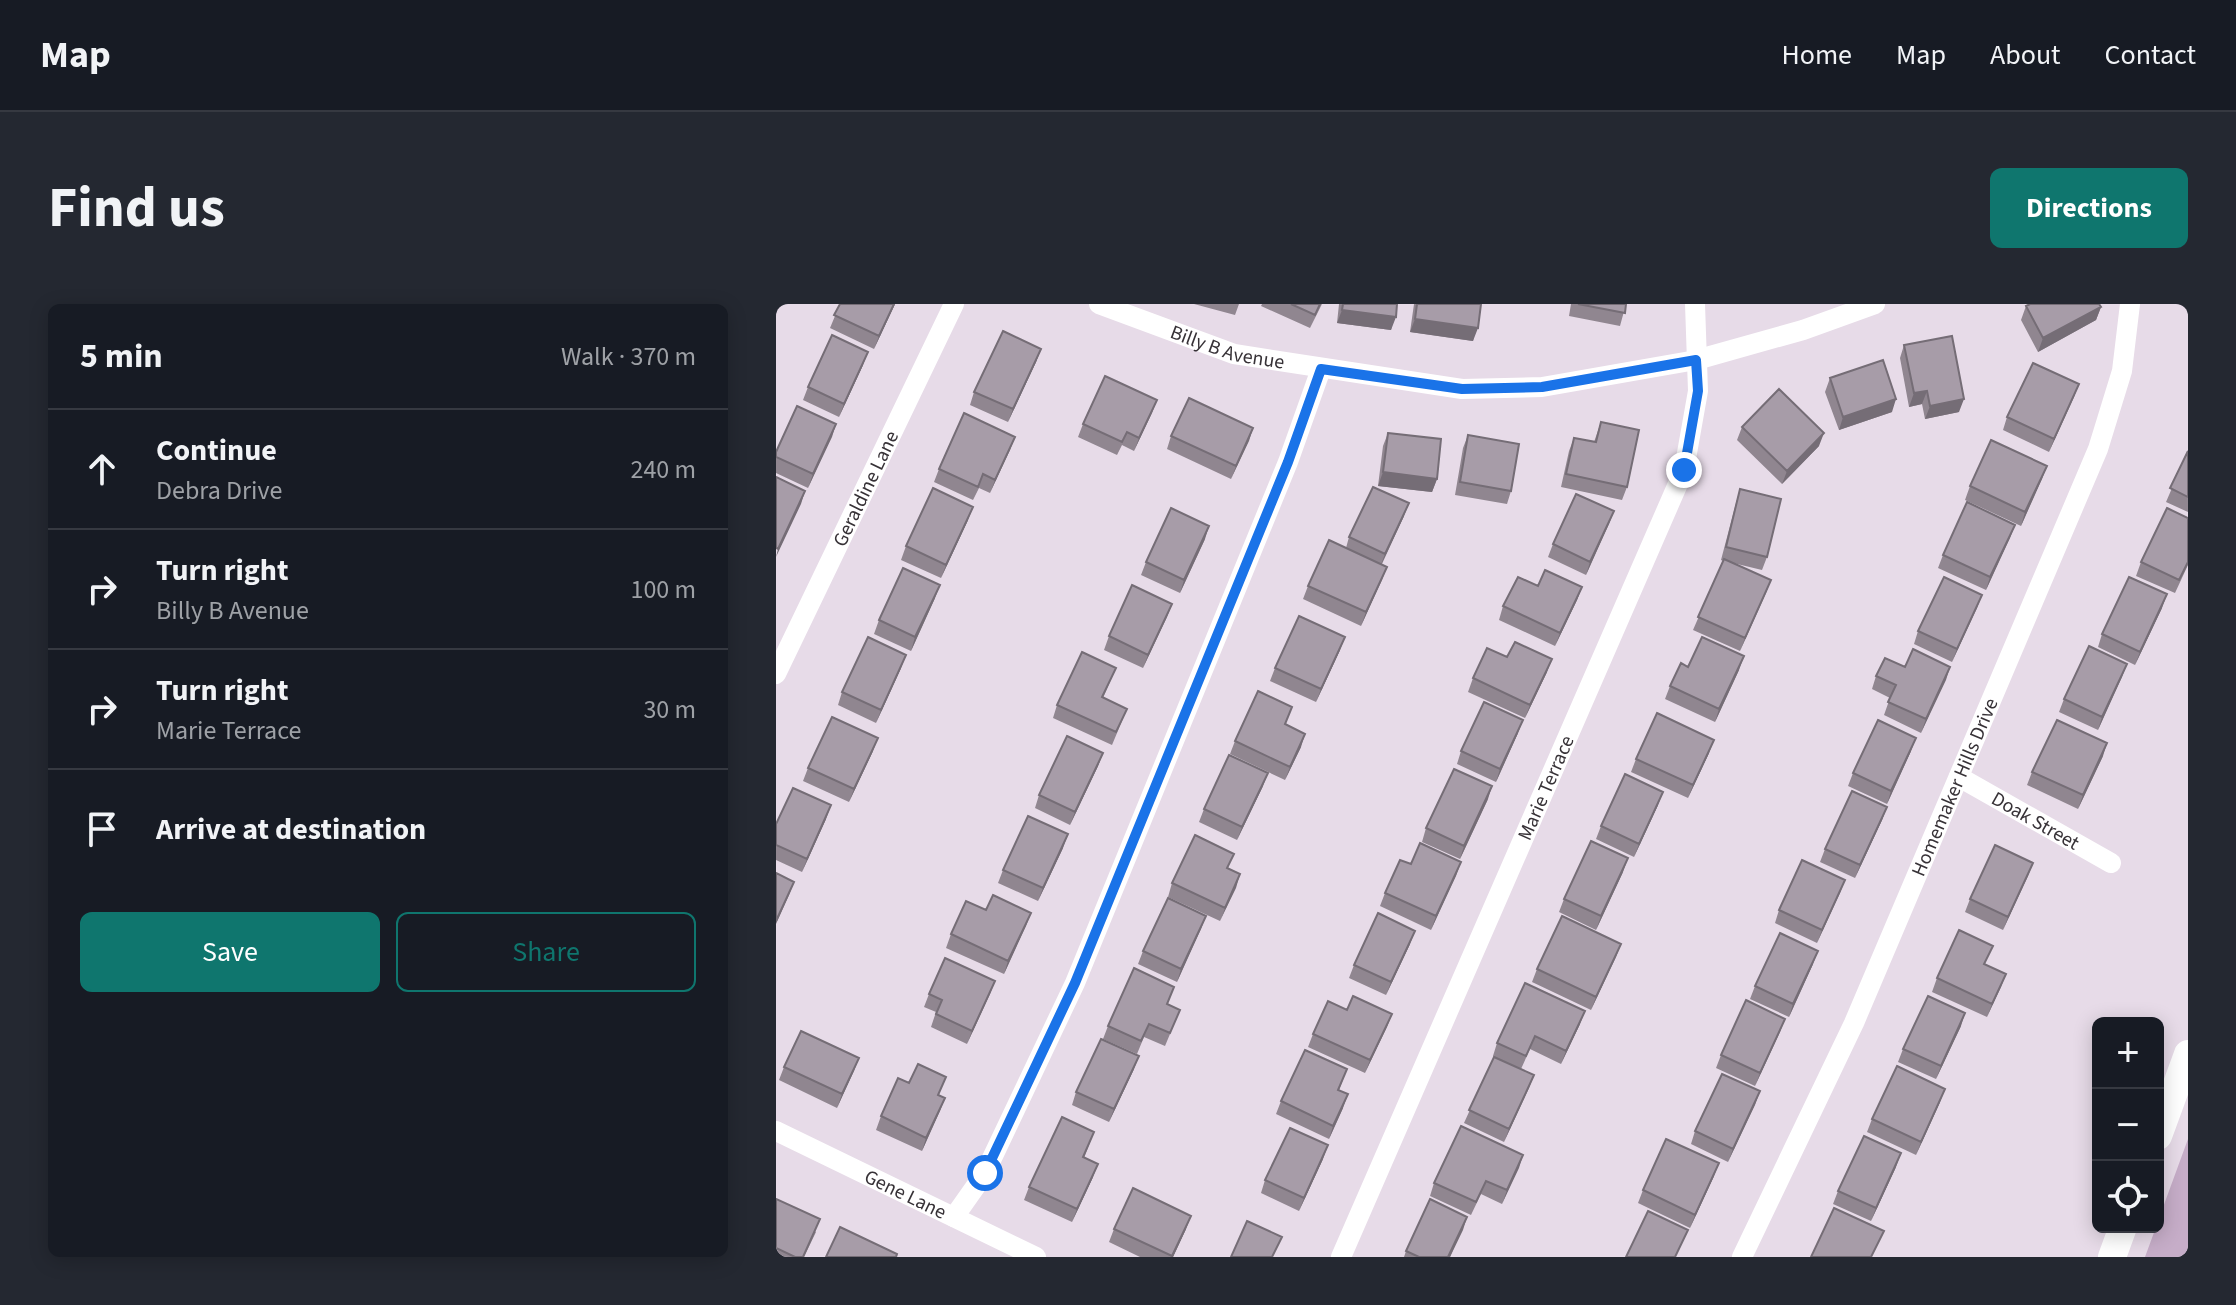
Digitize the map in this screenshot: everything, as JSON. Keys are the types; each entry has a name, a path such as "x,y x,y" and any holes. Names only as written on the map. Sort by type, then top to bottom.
{"main road":[{"path":"2164,1120 2188,1054"},
{"path":"2112,1257 2121,1233"}],"street":[{"name":"Geraldine Lane","path":"776,674 954,304"},
{"name":"Billy B Avenue","path":"1099,304 1234,354 1462,389 1529,388 1696,360 1803,330 1875,304"},
{"name":"Marie Terrace","path":"1341,1257 1684,470 1698,391 1695,304"},
{"name":"Homemaker Hills Drive","path":"1742,1257 1854,1023 2098,449 2122,371 2130,304"},
{"path":"954,1217 985,1173 1075,983 1288,462 1321,369"},
{"name":"Doak Street","path":"1959,777 2111,863"},
{"name":"Gene Lane","path":"776,1131 1036,1257"}],"shaded area":[{"path":"2188,1139 2188,1257 2145,1257 2154,1233 2164,1233 2164,1205"}],"building":[{"path":"840,304 894,304 879,336 834,315"},
{"path":"1291,304 1320,304 1315,315"},
{"path":"1343,304 1397,304 1396,317 1342,310"},
{"path":"1417,304 1481,304 1478,328 1415,319"},
{"path":"1578,304 1626,304 1625,313"},
{"path":"2099,304 2101,307 2043,338 2026,306"},
{"path":"1003,331 1041,349 1013,409 974,392"},
{"path":"832,335 868,352 844,404 808,387"},
{"path":"1952,336 1964,399 1930,406 1927,391 1914,393 1904,345"},
{"path":"1883,360 1896,399 1843,417 1830,378"},
{"path":"2033,363 2079,384 2054,439 2007,417"},
{"path":"1105,376 1157,400 1139,438 1127,432 1122,442 1083,424"},
{"path":"1779,389 1824,433 1787,471 1742,427"},
{"path":"1189,398 1253,428 1236,466 1171,436"},
{"path":"797,406 836,424 813,474 776,457"},
{"path":"964,413 1015,437 995,480 983,474 978,487 939,469"},
{"path":"1601,422 1639,430 1627,487 1566,474 1574,438 1596,442"},
{"path":"1388,433 1441,439 1437,479 1383,472"},
{"path":"1468,435 1519,444 1511,491 1460,482"},
{"path":"1991,440 2047,466 2025,512 1970,486"},
{"path":"2188,451 2188,497 2170,488"},
{"path":"776,477 805,491 778,549 776,548"},
{"path":"1373,487 1409,503 1385,554 1349,537"},
{"path":"933,488 973,507 946,565 906,546"},
{"path":"1740,489 1781,499 1767,557 1726,547"},
{"path":"1576,494 1614,511 1590,562 1553,544"},
{"path":"1967,502 2015,525 1990,577 1943,555"},
{"path":"1171,508 1209,526 1184,580 1146,562"},
{"path":"2167,508 2188,518 2188,562 2179,580 2141,562"},
{"path":"1329,540 1387,567 1366,612 1308,586"},
{"path":"1724,559 1771,580 1745,638 1698,617"},
{"path":"903,568 940,585 915,637 879,620"},
{"path":"1545,570 1582,587 1560,633 1503,606 1518,577 1538,586"},
{"path":"1944,577 1982,595 1957,649 1918,631"},
{"path":"2129,577 2167,594 2140,652 2102,634"},
{"path":"1132,585 1172,604 1148,655 1109,636"},
{"path":"1299,616 1345,637 1321,689 1275,668"},
{"path":"868,637 906,655 881,710 842,692"},
{"path":"1702,637 1744,656 1719,709 1670,686 1681,663 1688,667"},
{"path":"1515,642 1552,659 1530,705 1473,678 1487,648 1507,657"},
{"path":"2089,646 2127,664 2102,717 2064,699"},
{"path":"1913,649 1950,667 1926,719 1888,702 1896,685 1876,676 1885,658 1905,667"},
{"path":"1082,652 1116,668 1102,697 1127,709 1116,732 1057,705"},
{"path":"1258,691 1292,707 1285,724 1305,734 1290,767 1235,741"},
{"path":"1484,702 1523,720 1500,769 1461,751"},
{"path":"1657,713 1714,740 1693,785 1636,759"},
{"path":"832,717 878,738 854,789 808,768"},
{"path":"1878,720 1916,738 1891,791 1853,773"},
{"path":"2057,720 2107,743 2083,795 2032,772"},
{"path":"1067,736 1103,753 1075,812 1039,795"},
{"path":"1229,755 1268,773 1242,827 1204,809"},
{"path":"1454,769 1492,786 1464,846 1426,828"},
{"path":"1625,774 1663,792 1639,844 1601,826"},
{"path":"793,788 831,805 807,859 776,845 776,824"},
{"path":"1852,791 1887,807 1860,865 1825,849"},
{"path":"1028,816 1068,834 1043,888 1003,870"},
{"path":"1195,835 1234,854 1227,868 1240,874 1225,908 1172,883"},
{"path":"1591,841 1628,858 1601,916 1564,899"},
{"path":"1420,843 1461,862 1436,916 1385,893 1400,860 1411,864"},
{"path":"1995,845 2033,863 2008,917 1970,899"},
{"path":"1802,860 1845,880 1822,930 1779,910"},
{"path":"776,873 794,882 776,921"},
{"path":"993,895 1031,913 1008,961 951,934 966,901 986,910"},
{"path":"1168,898 1206,916 1181,969 1143,951"},
{"path":"1378,913 1415,931 1391,982 1354,965"},
{"path":"1562,916 1621,944 1596,997 1537,969"},
{"path":"1959,930 1993,946 1984,964 2006,974 1992,1004 1937,978"},
{"path":"1780,933 1818,951 1793,1004 1755,986"},
{"path":"945,958 995,981 972,1031 936,1014 942,1000 929,994"},
{"path":"1134,968 1174,987 1167,1004 1180,1010 1170,1033 1149,1024 1141,1041 1108,1026"},
{"path":"1525,983 1585,1011 1566,1051 1535,1036 1526,1056 1497,1043"},
{"path":"1353,996 1392,1014 1370,1060 1313,1034 1328,1001 1347,1010"},
{"path":"1928,996 1965,1013 1941,1066 1903,1049"},
{"path":"1746,1000 1785,1019 1760,1073 1721,1055"},
{"path":"801,1031 859,1058 842,1094 784,1067"},
{"path":"1101,1039 1139,1056 1114,1109 1076,1092"},
{"path":"1305,1050 1347,1069 1338,1090 1348,1094 1333,1126 1281,1101"},
{"path":"1494,1057 1534,1075 1509,1129 1469,1110"},
{"path":"918,1064 946,1077 938,1095 945,1098 926,1138 881,1116 898,1078 909,1083"},
{"path":"1897,1066 1945,1089 1921,1142 1872,1119"},
{"path":"1722,1074 1760,1091 1733,1149 1695,1131"},
{"path":"1062,1117 1094,1132 1083,1157 1098,1164 1077,1209 1029,1187"},
{"path":"1461,1126 1523,1155 1507,1190 1486,1181 1476,1202 1434,1183"},
{"path":"1290,1128 1328,1145 1304,1198 1265,1180"},
{"path":"1864,1136 1901,1153 1876,1208 1838,1191"},
{"path":"1666,1139 1719,1163 1695,1215 1643,1190"},
{"path":"1133,1188 1191,1216 1172,1256 1114,1229"},
{"path":"776,1199 820,1219 803,1257 795,1257 776,1248"},
{"path":"1430,1199 1467,1217 1448,1257 1419,1257 1406,1251"},
{"path":"1834,1208 1884,1231 1871,1257 1811,1257"},
{"path":"1648,1211 1688,1230 1675,1257 1626,1257"},
{"path":"1247,1221 1282,1237 1272,1257 1231,1257"},
{"path":"840,1227 897,1254 896,1257 826,1257"}],"route":[{"path":"985,1173 1075,983 1288,462 1321,369 1462,389 1542,387 1696,360 1698,391 1684,470"}]}
